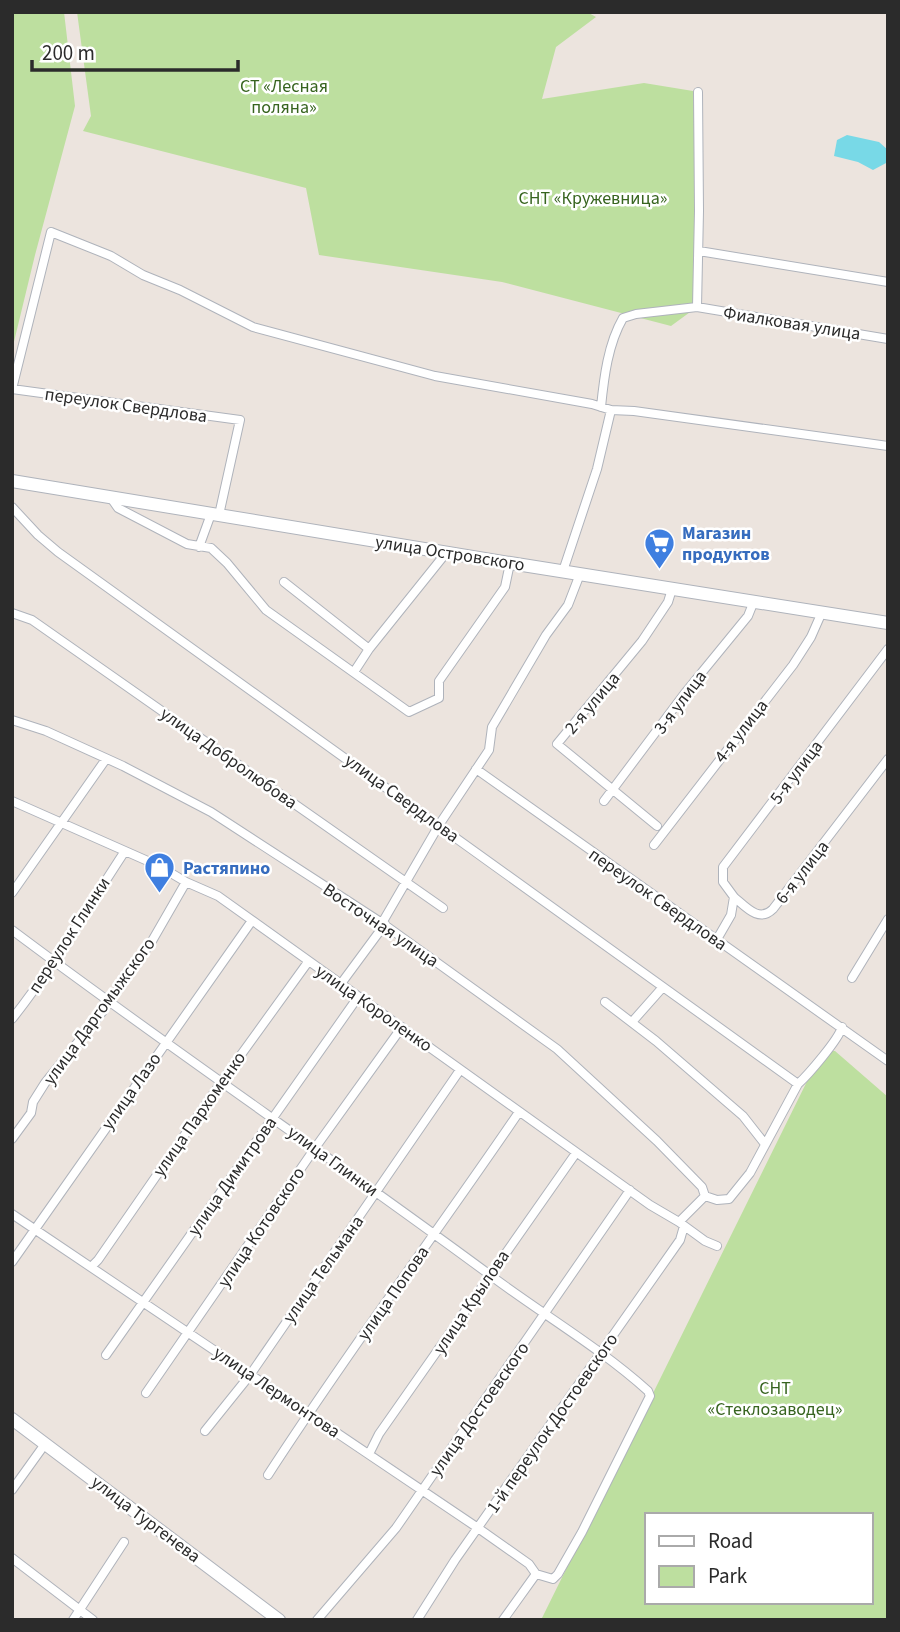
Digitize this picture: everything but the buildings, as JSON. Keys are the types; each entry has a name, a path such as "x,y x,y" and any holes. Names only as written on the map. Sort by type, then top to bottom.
{"street":[{"path":"697,307 698,92"},
{"path":"12,389 51,232 111,256 143,275 180,290 254,327 435,376 611,410 888,446"},
{"path":"699,251 888,282"},
{"name":"Фиалковая улица","path":"601,407 615,332 623,318 636,314 697,307 888,339"},
{"name":"переулок Свердлова","path":"12,389 240,420 215,515"},
{"path":"562,571 597,469 611,410"},
{"name":"улица Островского","path":"12,481 510,564 888,623"},
{"path":"111,498 118,509 187,544 211,548 266,610 409,712 439,698 439,681 505,587 510,564"},
{"name":"улица Свердлова","path":"12,507 58,552 798,1084"},
{"path":"199,547 215,515"},
{"path":"354,672 369,649 446,553"},
{"path":"340,985 383,924 439,825 489,750 489,735 503,707 568,605 580,574"},
{"path":"284,582 369,649"},
{"name":"2-я улица","path":"657,826 557,744 635,650 668,602 672,589"},
{"name":"3-я улица","path":"604,801 685,693 748,616 754,601"},
{"name":"4-я улица","path":"654,845 793,665 822,612"},
{"name":"улица Добролюбова","path":"12,614 32,620 443,908"},
{"name":"5-я улица","path":"734,897 723,882 723,867 888,649"},
{"name":"Восточная улица","path":"12,720 46,731 123,766 211,812 383,924 487,996 565,1055 657,1141 702,1187 705,1196"},
{"path":"12,893 106,759"},
{"name":"6-я улица","path":"734,897 754,913 763,916 769,913 888,759"},
{"name":"переулок Свердлова","path":"476,769 888,1061"},
{"name":"улица Короленко","path":"12,801 159,866 218,896 630,1191 705,1241 717,1246"},
{"name":"переулок Глинки","path":"12,1019 55,962 125,851"},
{"name":"улица Даргомыжского","path":"12,1139 32,1113 33,1102 45,1083 103,1011 152,941 186,882"},
{"path":"716,941 731,915 734,897"},
{"path":"852,978 888,919"},
{"name":"улица Лазо","path":"12,1262 251,922"},
{"name":"улица Глинки","path":"12,930 543,1314 601,1352 648,1391 650,1396 558,1574 553,1579 536,1574"},
{"name":"улица Пархоменко","path":"91,1267 308,962"},
{"path":"632,1021 663,987"},
{"name":"улица Димитрова","path":"106,1355 358,997"},
{"path":"606,1002 743,1116 765,1144"},
{"name":"улица Котовского","path":"146,1393 314,1148 402,1027"},
{"path":"705,1196 717,1200 729,1199 743,1184 798,1084 839,1035 842,1027"},
{"name":"улица Тельмана","path":"205,1431 250,1375 460,1070"},
{"name":"улица Попова","path":"268,1475 378,1312 421,1256 434,1233 519,1112"},
{"name":"улица Крылова","path":"369,1454 379,1434 576,1153"},
{"name":"улица Достоевского","path":"317,1620 381,1548 630,1191"},
{"name":"1-й переулок Достоевского","path":"417,1620 478,1528 680,1240 682,1224 705,1196"},
{"name":"улица Лермонтова","path":"12,1214 478,1528 529,1564 536,1574"},
{"name":"улица Тургенева","path":"12,1419 279,1620"},
{"path":"12,1490 45,1444"},
{"path":"73,1620 124,1542"},
{"path":"12,1558 93,1620"},
{"path":"503,1620 536,1574"}],"green space":[{"path":"12,12 64,12 75,106 12,350"},
{"path":"77,12 587,12 596,17 556,47 542,99 644,83 693,91 698,191 697,307 671,326 502,282 319,255 306,188 83,131 91,116"},
{"name":"СНТ «Стеклозаводец»","path":"822,1051 835,1051 888,1097 888,1620 541,1620"}],"water":[{"path":"847,135 879,142 888,150 888,162 873,170 858,162 834,156 837,140"}],"place":[{"name":"Магазин продуктов","path":"659,570"},
{"name":"Растяпино","path":"160,895"}],"park label":[{"name":"СТ «Лесная поляна»","path":"284,96"},
{"name":"СНТ «Кружевница»","path":"593,198"}]}
